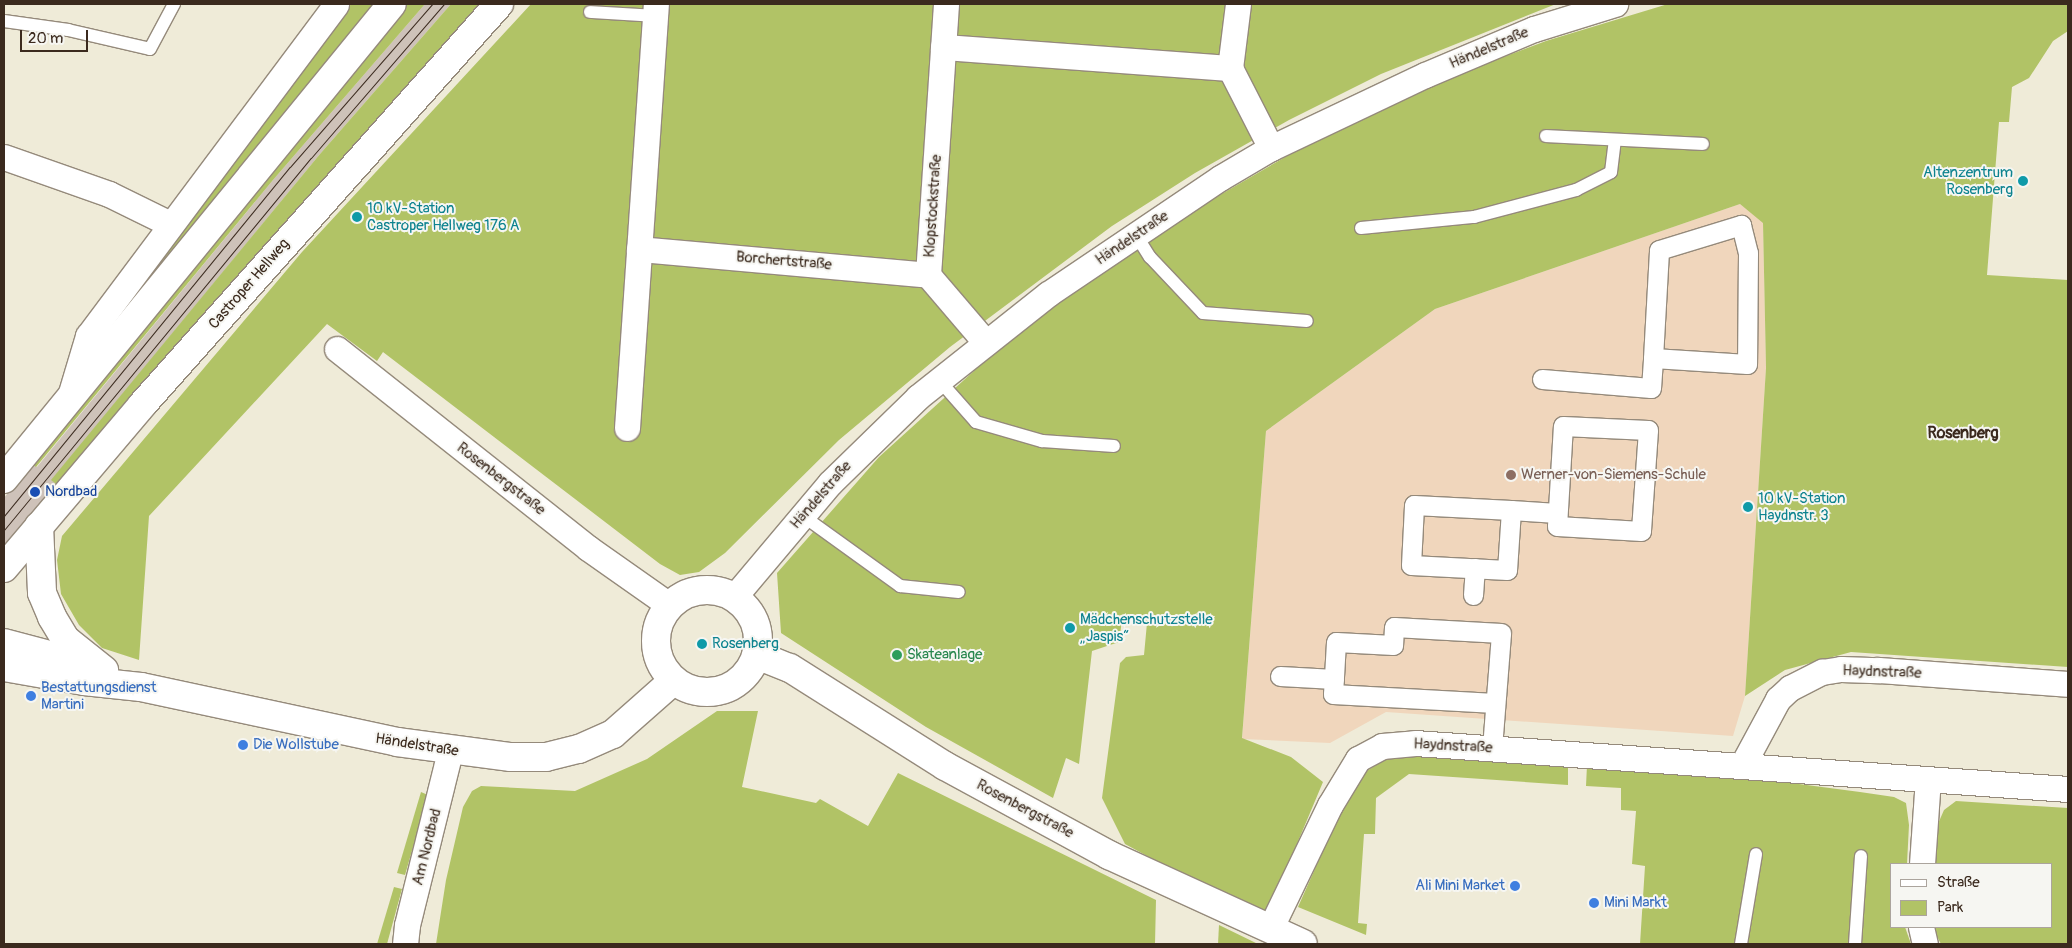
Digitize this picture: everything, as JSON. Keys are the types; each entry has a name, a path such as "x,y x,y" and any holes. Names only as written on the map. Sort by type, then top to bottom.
{"street":[{"path":"70,396 88,336 336,4"},
{"path":"4,479 392,4"},
{"name":"Castroper Hellweg","path":"4,568 142,405 499,4"},
{"name":"Klopstockstraße","path":"946,4 928,275 986,343"},
{"path":"1238,4 1230,68 1271,148"},
{"name":"Händelstraße","path":"734,597 843,468 939,380 1048,294 1271,148 1425,75 1574,10 1615,4"},
{"path":"627,428 656,10"},
{"path":"943,47 1230,68"},
{"path":"4,157 109,194 170,224"},
{"path":"1542,379 1651,388 1659,250 1741,226 1748,253 1748,364 1653,358"},
{"name":"Borchertstraße","path":"639,249 749,265 928,275"},
{"name":"Rosenbergstraße","path":"337,349 588,548 669,605"},
{"path":"1563,426 1648,430 1642,532 1556,526 1557,513 1563,426"},
{"path":"1511,510 1507,570 1410,564 1414,505 1511,510 1557,513"},
{"name":"Händelstraße","path":"38,526 42,593 52,617 65,639 104,670"},
{"path":"1473,595 1475,568"},
{"path":"700,590 718,591 734,597 755,622 758,638 757,655 749,671 736,684 719,692 695,692 673,681 660,665 654,644 658,623 669,605 683,594 700,590"},
{"path":"1492,748 1501,633 1394,627 1393,644 1336,642 1333,694 1495,703"},
{"name":"Händelstraße","path":"4,643 104,670 141,686"},
{"name":"Rosenbergstraße","path":"757,655 790,668 945,766 1110,855 1304,944"},
{"name":"Händelstraße","path":"4,667 84,681 141,686 346,732 450,751 511,758 546,757 579,749 613,734 673,681"},
{"name":"Haydnstraße","path":"1744,764 1778,699 1790,688 1822,672 1841,669 1878,670 2068,684"},
{"path":"1280,676 1334,679"},
{"name":"Haydnstraße","path":"1270,929 1330,805 1358,759 1382,746 1415,743 1744,764 2068,789"},
{"name":"Am Nordbad","path":"405,944 407,925 450,751"},
{"path":"1922,863 1928,779"},
{"path":"1921,928 1925,944"}],"lane":[{"path":"4,21 68,30 150,49 174,4"},
{"path":"590,12 656,10"},
{"path":"1546,136 1703,144"},
{"path":"1361,228 1474,217 1576,190 1611,172 1616,141"},
{"path":"1136,235 1150,257 1203,313 1307,321"},
{"path":"939,380 976,422 1042,441 1114,446"},
{"path":"803,516 900,586 959,592"},
{"path":"1741,944 1756,854"},
{"path":"1855,944 1861,856"}],"shaded area":[{"path":"425,4 451,4 320,154 52,480 56,484 4,546 4,498 31,463 37,467 273,180"},
{"name":"Werner-von-Siemens-Schule","path":"1740,204 1763,222 1766,368 1745,696 1733,736 1386,712 1330,743 1242,739 1266,431 1435,309"}],"green space":[{"path":"351,4 376,4 97,344 94,342"},
{"path":"408,4 425,4 273,180 36,467 31,463"},
{"path":"451,4 484,4 56,484 51,480 320,154"},
{"path":"531,4 1556,4 1381,74 1289,120 1195,173 1112,226 950,347 839,440 725,553 699,572 680,575 660,564 383,352 377,361 327,324 149,516 139,660 102,648 79,625 61,594 57,560 62,536 302,252"},
{"path":"1668,4 2068,4 2068,31 2053,41 2029,78 2012,87 2009,122 1999,122 1987,275 2068,280 2068,667 1851,652 1785,670 1745,696 1766,368 1763,223 1740,204 1435,309 1266,431 1242,738 1291,757 1323,782 1265,920 1125,844 1102,798 1120,663 1126,657 1144,655 1147,623 1122,620 1119,642 1092,651 1079,764 1066,758 1053,798 926,727 781,633 777,573 879,457 1007,341 1156,232 1287,156 1413,91 1546,41"},
{"path":"717,711 758,711 742,787 816,803 820,799 868,826 898,773 1156,900 1155,944 436,944 446,880 463,807 472,791 481,786 575,791 647,759"},
{"path":"1403,755 1568,765 1568,785 1409,774 1376,798 1375,834 1364,834 1358,923 1367,924 1366,935 1298,907 1349,792 1365,772 1386,759"},
{"path":"1587,765 1730,775 1894,797 1906,803 1909,825 1907,863 1890,863 1890,928 1905,928 1911,944 1640,944 1645,866 1632,864 1636,811 1621,810 1621,788 1586,786"},
{"path":"421,792 428,795 405,875 397,873"},
{"path":"1956,801 2068,808 2068,944 1941,944 1933,928 2052,928 2052,863 1935,863 1937,826 1944,810"},
{"path":"394,887 402,889 387,944 377,944"},
{"path":"1219,925 1258,944 1218,944"}],"tram line":[{"path":"4,516 290,167 432,4"},
{"path":"4,530 311,158 444,4"}],"place":[{"name":"Altenzentrum Rosenberg","path":"2023,181"},
{"name":"10 kV-Station Castroper Hellweg 176 A","path":"357,217"},
{"name":"Werner-von-Siemens-Schule","path":"1511,475"},
{"name":"Nordbad","path":"35,492"},
{"name":"10 kV-Station Haydnstr. 3","path":"1748,507"},
{"name":"Mädchenschutzstelle „Jaspis“","path":"1070,628"},
{"name":"Rosenberg","path":"702,644"},
{"name":"Skateanlage","path":"897,655"},
{"name":"Bestattungsdienst Martini","path":"31,696"},
{"name":"Die Wollstube","path":"243,745"},
{"name":"Ali Mini Market","path":"1515,886"},
{"name":"Mini Markt","path":"1594,903"}],"district":[{"name":"Rosenberg","path":"1963,433"}]}
